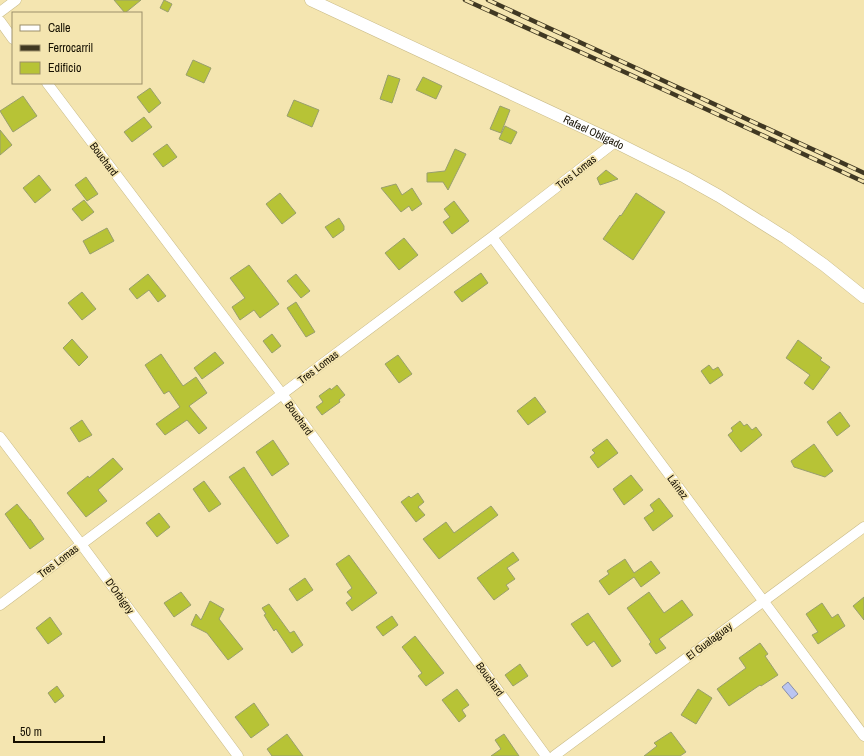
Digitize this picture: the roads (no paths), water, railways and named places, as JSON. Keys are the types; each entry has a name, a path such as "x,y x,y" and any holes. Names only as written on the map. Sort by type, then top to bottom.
{"street":[{"path":"0,12 16,0"},
{"name":"Rafael Obligado","path":"311,0 615,142 685,177 753,217 824,265 863,295"},
{"path":"0,22 12,38"},
{"name":"Bouchard","path":"48,84 282,394 546,756"},
{"name":"Tres Lomas","path":"0,605 492,237 615,142"},
{"name":"Láinez","path":"492,237 864,736"},
{"name":"D'Orbigny","path":"0,437 82,544 238,756"},
{"name":"El Gualaguay","path":"554,756 763,600 864,527"}],"water":[{"path":"788,682 798,694 792,699 782,687"}],"railway":[{"path":"465,0 864,182"},
{"path":"488,0 864,173"}]}
